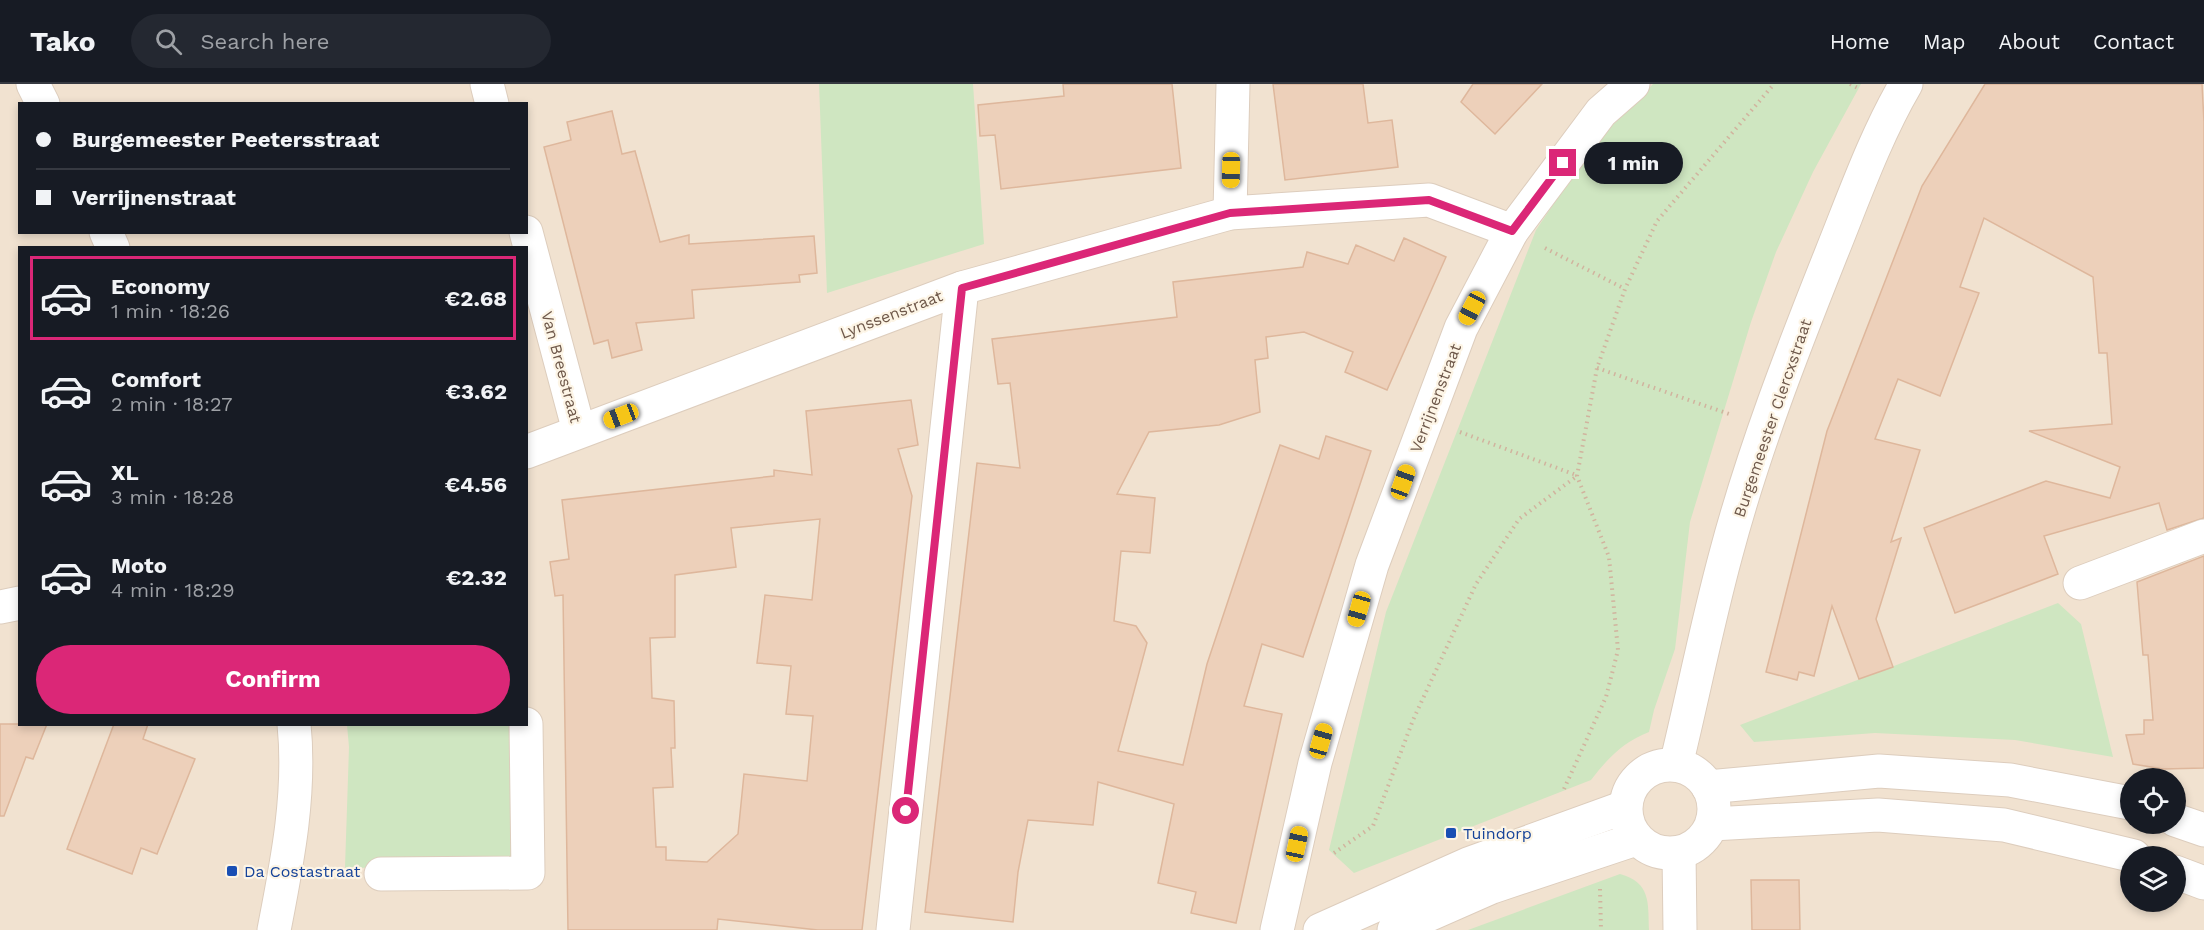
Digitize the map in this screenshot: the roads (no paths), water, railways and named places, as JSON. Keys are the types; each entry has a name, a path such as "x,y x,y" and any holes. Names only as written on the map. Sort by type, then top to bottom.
{"street":[{"path":"33,84 42,102"},
{"path":"487,84 492,102"},
{"path":"1230,213 1233,84"},
{"name":"Verrijnenstraat","path":"1277,930 1315,763 1372,565 1461,328 1512,231 1601,112 1633,84"},
{"name":"Burgemeester Clercxstraat","path":"1676,765 1726,552 1766,427 1799,333 1847,214 1893,107 1906,84"},
{"name":"Lynssenstraat","path":"528,451 962,288 1230,213 1429,200 1512,231"},
{"name":"Van Breestraat","path":"527,234 579,432"},
{"path":"893,930 962,288"},
{"path":"2080,583 2204,536"},
{"path":"0,608 18,604"},
{"path":"274,930 291,846 297,749 294,726"},
{"path":"381,874 528,873 526,726"},
{"path":"1676,765 1698,775 1708,787 1714,806 1712,824 1699,843 1678,853 1665,854 1651,850 1636,839 1630,830 1625,807 1631,788 1638,777 1654,768 1676,765"},
{"path":"1708,787 1880,771 2010,780 2120,801"},
{"path":"1320,930 1468,864 1625,807"},
{"path":"1712,824 1878,815 2004,825 2120,853"},
{"path":"2186,823 2204,830"},
{"path":"1394,930 1492,887 1636,839"},
{"path":"1678,853 1680,930"},
{"path":"2186,876 2204,883"}],"place":[{"name":"Tuindorp","path":"1451,833"},
{"name":"Da Costastraat","path":"232,871"}]}
